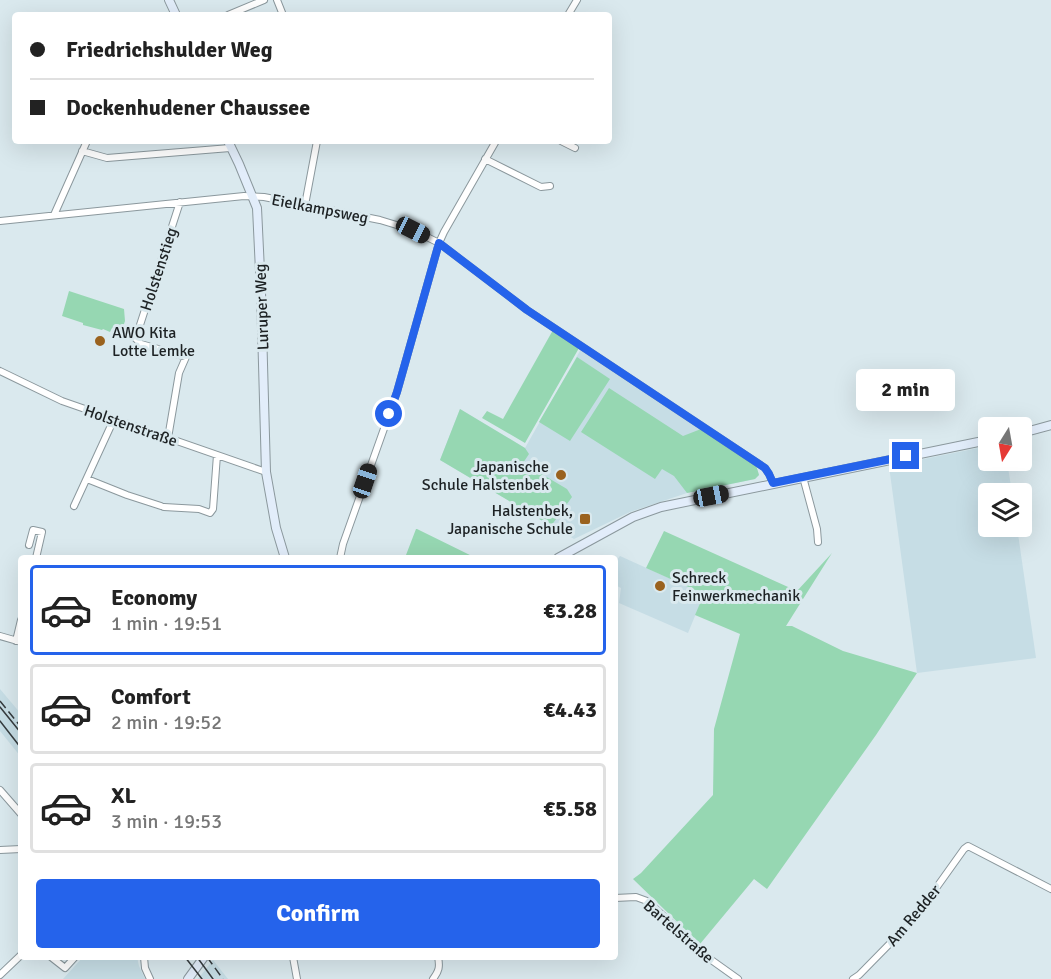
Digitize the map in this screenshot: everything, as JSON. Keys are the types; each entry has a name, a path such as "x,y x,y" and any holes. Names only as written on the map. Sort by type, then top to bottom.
{"main road":[{"name":"Luruper Weg","path":"229,144 257,208 266,472 276,528 284,555"},
{"path":"1032,430 1051,425"},
{"path":"563,555 621,523 675,503 978,442"},
{"path":"191,976 202,960"}],"street":[{"path":"235,12 264,0"},
{"path":"54,215 86,144"},
{"name":"Luruper Weg","path":"82,151 107,158 229,144"},
{"path":"305,205 315,144"},
{"path":"340,555 397,392 439,243 494,144"},
{"path":"567,144 575,148"},
{"path":"485,159 541,187 550,186"},
{"name":"Eielkampsweg","path":"0,221 244,196 380,220 413,230 439,243 527,310 765,468 773,483"},
{"name":"Holstenstieg","path":"168,438 179,373 186,357 141,344 132,334 139,328 180,202"},
{"name":"Holstenstraße","path":"0,371 62,401 266,472"},
{"path":"74,506 114,419"},
{"path":"87,480 162,507 199,509 210,513 213,509 217,455"},
{"path":"803,477 818,542"},
{"path":"29,545 33,530 42,532 37,555"},
{"path":"0,636 18,641"},
{"path":"0,790 18,811"},
{"name":"Am Redder","path":"853,979 914,919 968,846 1051,889"},
{"path":"0,850 18,849"},
{"name":"Bartelstraße","path":"618,898 636,897 647,900 710,959 738,979"},
{"path":"0,975 18,958"},
{"path":"55,960 65,968 72,960"},
{"path":"145,960 150,979"},
{"path":"294,960 297,979"},
{"path":"433,979 439,971 438,960"}],"shaded area":[{"path":"581,349 756,465 759,475 755,479 687,493 630,512 574,539 440,460 460,409 525,448"},
{"path":"978,448 978,471 1009,471 1010,483 978,483 978,537 1018,537 1036,658 917,673 889,466"},
{"path":"620,556 704,594 688,633 619,603 621,588 618,586 618,558"},
{"path":"0,689 18,710 18,753 0,731"},
{"path":"80,960 138,960 145,979 63,979"},
{"path":"213,960 228,979 198,979"}],"green space":[{"path":"69,291 124,309 125,321 122,330 112,328 110,332 83,325 83,323 62,316"},
{"path":"553,330 579,348 525,443 482,418 487,411 503,419"},
{"path":"577,357 610,379 570,441 539,422"},
{"path":"609,388 683,436 701,429 756,465 759,475 755,479 687,493 674,476 662,469 655,479 581,432"},
{"path":"460,409 525,448 529,454 523,463 567,489 572,497 551,526 440,460"},
{"path":"416,529 470,555 406,555"},
{"path":"664,531 797,591 832,553 786,626 792,626 843,651 917,673 767,889 754,879 700,944 633,879 713,795 714,729 740,634 695,615 704,594 646,568"}],"tram line":[{"path":"0,707 18,729"},
{"path":"0,721 18,744"},
{"path":"187,960 202,979"},
{"path":"199,960 213,979"}],"railway":[{"path":"0,701 18,723"},
{"path":"209,960 223,979"}],"place":[{"name":"AWO Kita Lotte Lemke","path":"100,341"},
{"name":"Japanische Schule Halstenbek","path":"561,475"},
{"name":"Halstenbek, Japanische Schule","path":"585,519"},
{"name":"Schreck Feinwerkmechanik","path":"660,586"}],"route":[{"path":"389,414 439,243 527,310 765,468 773,483 906,456"}]}
